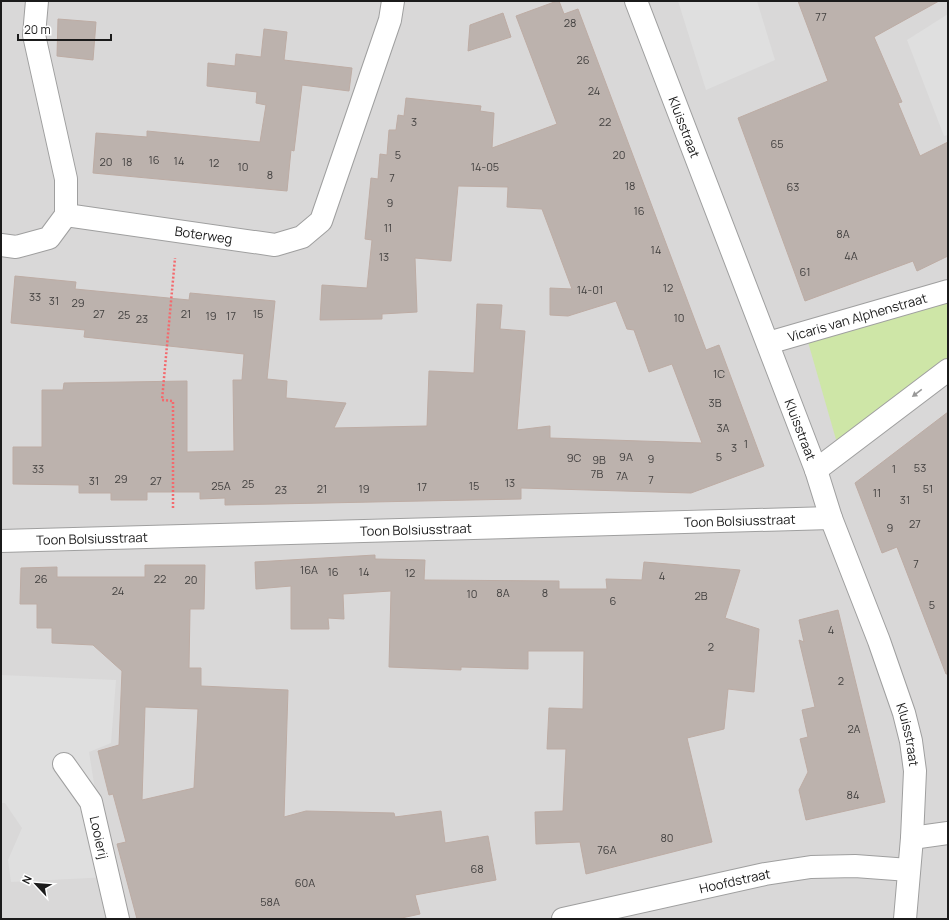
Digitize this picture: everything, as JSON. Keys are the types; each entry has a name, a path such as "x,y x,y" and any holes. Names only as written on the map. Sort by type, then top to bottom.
{"street":[{"path":"1,245 16,247 49,238 66,215 66,179 34,35 38,1"},
{"name":"Boterweg","path":"66,215 275,245 302,237 321,221 390,20 393,1"},
{"name":"Kluisstraat","path":"636,1 816,470 832,518 879,641 906,720 911,741 915,771 912,838 905,919"},
{"name":"Vicaris van Alphenstraat","path":"768,343 948,292"},
{"path":"816,470 948,370"},
{"name":"Toon Bolsiusstraat","path":"1,541 832,518"},
{"name":"Looierij","path":"64,764 91,802 118,919"},
{"path":"912,838 948,833"},
{"name":"Hoofdstraat","path":"563,919 605,914 765,874 803,868 855,866 909,870"}],"path":[{"path":"172,537 173,401 162,400 178,231"}],"shaded area":[{"path":"1,1 948,1 948,919 1,919"},
{"path":"678,1 757,1 775,60 706,90"},
{"path":"948,14 948,135 944,136 907,40"},
{"path":"1,675 116,680 111,743 89,752 109,877 11,882 8,860 22,828 5,803 1,803"}],"green space":[{"path":"948,302 948,361 837,443 808,342"}],"building":[{"path":"559,1 564,14 578,9 706,350 719,345 764,466 691,493 521,488 521,499 225,505 225,498 200,499 200,492 147,492 147,500 111,500 111,493 79,493 79,485 13,484 13,447 42,447 42,390 63,390 64,383 187,381 187,452 234,451 233,380 242,380 244,354 84,337 85,330 11,323 15,276 76,282 75,289 189,300 190,293 275,301 267,379 287,381 286,398 346,403 334,428 427,426 429,371 474,373 477,304 502,305 500,329 525,331 517,430 550,426 550,438 702,443 672,364 649,372 634,330 627,329 616,301 568,316 550,315 550,288 572,289 542,209 507,207 508,187 458,186 451,261 415,258 417,312 382,314 382,319 320,320 322,285 367,288 372,240 365,239 371,178 378,179 380,154 387,155 389,130 396,130 398,115 404,116 406,98 481,106 480,111 494,113 492,148 557,124 516,16"},
{"path":"798,1 939,1 874,37 902,102 898,103 920,156 948,142 948,256 917,271 913,261 805,301 738,118 828,81"},
{"path":"503,13 511,37 468,51 470,25"},
{"path":"58,19 96,22 93,60 57,56"},
{"path":"264,29 287,32 284,60 352,68 349,91 302,85 294,151 291,150 287,191 93,173 96,133 147,137 147,131 260,142 266,105 256,103 257,92 207,86 208,63 235,66 236,54 261,57"},
{"path":"948,412 948,674 946,674 897,547 882,553 855,483"},
{"path":"375,555 375,559 425,560 424,580 559,581 559,589 607,589 606,579 642,580 644,562 740,570 725,618 759,629 754,692 728,689 724,729 687,738 712,842 586,874 580,842 536,844 535,812 563,811 566,749 547,749 549,708 583,709 584,651 528,651 528,669 461,667 461,670 389,667 391,591 343,594 344,619 328,618 329,629 291,629 291,586 256,589 255,562"},
{"path":"145,565 205,565 204,609 190,609 189,668 201,668 201,686 288,690 284,817 306,811 394,813 395,817 441,811 445,843 488,836 496,880 415,895 420,914 397,919 137,919 117,844 126,842 113,794 109,795 98,751 119,745 122,671 93,645 52,643 52,628 37,628 37,604 20,604 21,568 57,567 57,577 145,577","holes":["145,707 198,709 194,788 142,800"]},
{"path":"838,610 885,802 806,820 799,790 808,772 800,739 808,737 802,710 815,707 799,640 804,642 799,620"}]}
